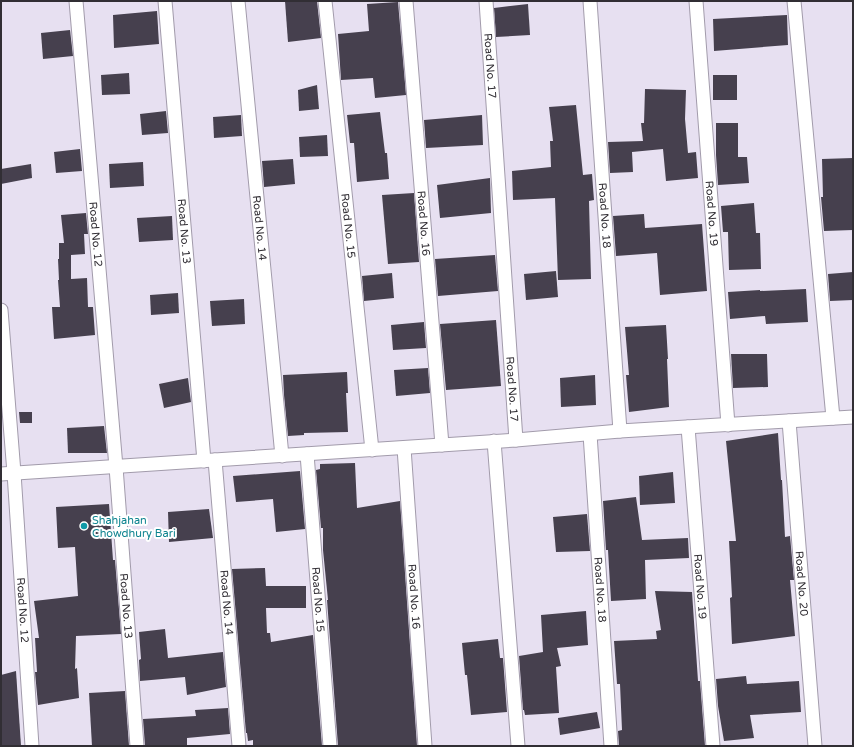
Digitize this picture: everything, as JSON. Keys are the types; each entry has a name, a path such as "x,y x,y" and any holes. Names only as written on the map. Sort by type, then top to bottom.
{"street":[{"name":"Road No. 12","path":"76,1 116,467"},
{"name":"Road No. 13","path":"165,1 210,460"},
{"name":"Road No. 14","path":"238,1 282,456"},
{"name":"Road No. 15","path":"326,1 372,450"},
{"name":"Road No. 16","path":"406,1 442,445"},
{"name":"Road No. 17","path":"486,1 516,440"},
{"name":"Road No. 18","path":"590,1 620,431"},
{"name":"Road No. 19","path":"696,1 728,425"},
{"path":"794,1 833,418"},
{"name":"Road No. 12","path":"1,310 7,474 32,746"},
{"path":"7,474 404,448 620,431 853,417"},
{"name":"Road No. 20","path":"789,421 815,746"},
{"name":"Road No. 19","path":"688,427 713,746"},
{"name":"Road No. 18","path":"590,434 611,746"},
{"path":"494,441 518,746"},
{"name":"Road No. 16","path":"404,448 425,746"},
{"name":"Road No. 15","path":"307,454 330,746"},
{"name":"Road No. 14","path":"210,460 239,746"},
{"name":"Road No. 13","path":"116,467 137,746"}],"building":[{"path":"285,1 317,1 321,38 288,42"},
{"path":"398,2 406,95 375,98 373,78 341,80 338,34 369,31 367,4"},
{"path":"528,4 530,35 496,37 494,8"},
{"path":"157,11 159,44 114,48 113,15"},
{"path":"787,15 788,45 714,51 713,19"},
{"path":"70,30 73,56 43,59 41,33"},
{"path":"129,73 130,94 102,95 101,75"},
{"path":"713,75 737,75 737,100 713,100"},
{"path":"317,85 319,109 299,111 298,90"},
{"path":"645,89 686,90 685,119 688,153 696,152 698,178 666,181 663,149 632,152 633,172 610,173 608,142 643,141 641,123 644,123"},
{"path":"576,105 583,175 592,174 594,200 589,201 591,279 558,280 555,198 513,200 512,171 551,167 550,141 553,141 549,107"},
{"path":"166,111 168,133 142,135 140,114"},
{"path":"380,112 385,153 387,153 389,179 357,182 354,143 350,143 347,115"},
{"path":"241,115 242,136 214,138 213,117"},
{"path":"482,115 483,145 426,148 424,120"},
{"path":"716,123 738,123 738,157 747,157 749,183 718,185"},
{"path":"327,135 328,156 300,157 299,137"},
{"path":"80,149 82,171 56,173 54,152"},
{"path":"853,158 853,230 824,231 821,197 823,197 822,159"},
{"path":"293,159 295,184 264,187 262,161"},
{"path":"143,162 144,186 110,188 109,164"},
{"path":"31,164 32,178 1,184 1,169"},
{"path":"490,178 491,213 440,218 437,185"},
{"path":"414,193 419,262 388,264 382,195"},
{"path":"754,203 756,233 760,233 761,269 729,270 728,232 723,232 721,206"},
{"path":"86,213 88,234 84,234 85,254 71,255 71,279 87,278 88,307 93,307 95,335 54,339 52,307 60,307 58,280 59,243 64,243 61,215"},
{"path":"644,214 645,228 702,224 707,291 660,295 657,253 616,256 613,216"},
{"path":"172,216 173,240 139,242 137,218"},
{"path":"495,255 498,291 438,296 435,259"},
{"path":"556,271 558,297 526,300 524,274"},
{"path":"853,272 853,300 830,301 828,274"},
{"path":"392,273 394,298 364,301 362,276"},
{"path":"806,289 808,322 766,324 765,316 730,319 728,292"},
{"path":"178,293 179,313 151,315 150,295"},
{"path":"244,299 245,324 212,326 210,301"},
{"path":"496,320 501,386 446,390 440,324"},
{"path":"424,322 426,348 393,350 391,325"},
{"path":"666,325 669,407 629,412 626,375 629,375 625,327"},
{"path":"731,354 767,354 768,387 733,388"},
{"path":"428,368 430,393 396,396 394,370"},
{"path":"347,372 348,393 346,393 348,432 304,433 304,435 288,436 283,375"},
{"path":"595,375 596,405 561,407 560,378"},
{"path":"188,378 191,402 164,408 159,384"},
{"path":"19,412 32,412 32,423 20,423"},
{"path":"104,426 107,453 68,453 67,428"},
{"path":"778,433 785,537 790,536 794,580 790,580 795,636 732,644 730,598 732,597 729,541 736,541 726,441"},
{"path":"355,463 357,508 400,501 417,746 338,746 323,550 323,528 321,528 316,470 320,469 320,464"},
{"path":"300,471 305,529 276,532 273,499 236,502 233,476"},
{"path":"673,472 675,503 640,505 639,476"},
{"path":"636,497 642,540 688,538 689,558 645,560 646,599 611,601 603,501"},
{"path":"109,504 121,634 76,636 75,669 77,668 79,698 38,705 35,672 37,672 35,638 39,638 34,601 78,596 75,547 58,548 56,507"},
{"path":"209,509 213,538 169,542 168,512"},
{"path":"587,514 590,551 556,552 553,517"},
{"path":"265,568 266,586 306,586 306,608 266,608 267,633 270,633 271,642 313,635 322,746 253,746 253,740 248,741 246,733 232,569"},
{"path":"655,591 692,592 698,681 700,681 705,746 619,746 618,731 622,730 620,684 617,684 614,641 657,639 656,631 661,630"},
{"path":"586,611 588,645 557,648 561,666 556,667 559,713 525,715 523,710 519,656 543,652 541,615"},
{"path":"165,629 168,658 223,652 226,687 187,695 185,677 140,681 139,660 141,659 139,632"},
{"path":"498,639 500,658 503,658 507,712 471,715 462,643"},
{"path":"16,671 21,746 1,746 1,675"},
{"path":"746,676 747,684 799,681 801,712 750,715 754,738 724,741 718,706 716,679"},
{"path":"125,691 129,746 92,746 89,693"},
{"path":"228,708 230,734 187,738 187,746 145,746 143,719 196,716 195,710"},
{"path":"597,712 600,728 560,735 558,718"}],"place":[{"name":"Shahjahan Chowdhury Bari","path":"84,526"}]}
